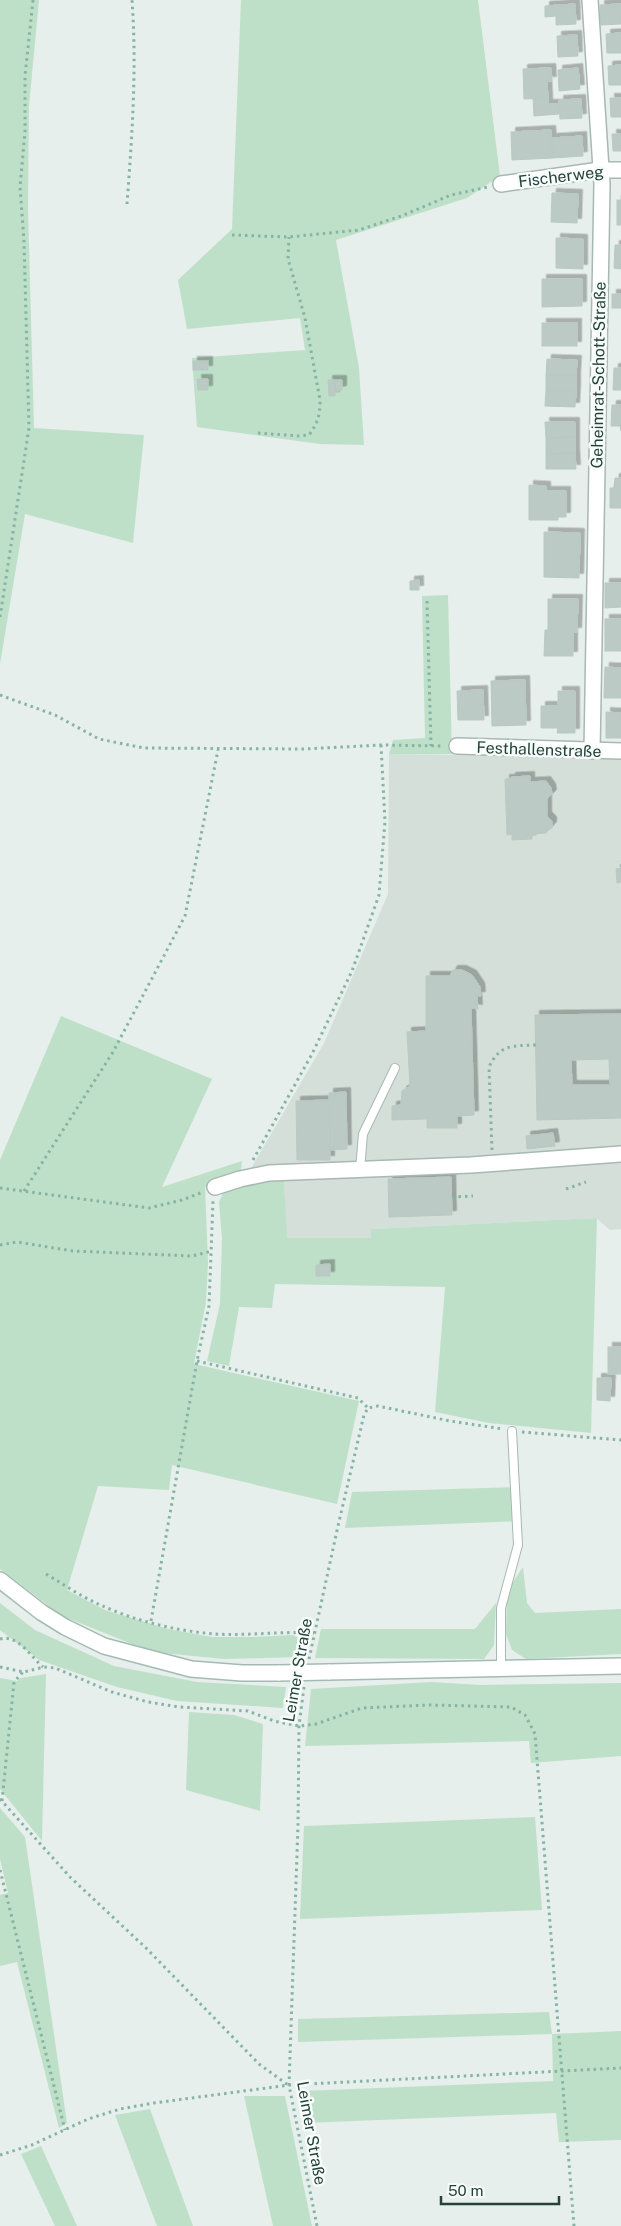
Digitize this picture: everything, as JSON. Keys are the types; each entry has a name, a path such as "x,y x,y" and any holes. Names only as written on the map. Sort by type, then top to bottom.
{"street":[{"name":"Geheimrat-Schott-Straße","path":"590,0 601,194 592,751"},
{"name":"Fischerweg","path":"501,184 600,170 621,170"},
{"name":"Festhallenstraße","path":"458,746 621,751"},
{"path":"215,1188 242,1179 270,1173 493,1163 621,1154"},
{"path":"0,1580 41,1612 64,1627 104,1646 191,1669 242,1673 280,1673 621,1666"}],"lane":[{"path":"360,1170 363,1134 395,1068"},
{"path":"501,1668 501,1608 518,1545 512,1431"}],"path":[{"path":"0,617 29,428 24,241 20,187 25,132 25,76 33,0"},
{"path":"127,204 132,129 135,28 132,0"},
{"path":"232,235 289,237 346,233 366,229 451,195 501,184"},
{"path":"258,433 309,435 318,424 320,413 320,400 304,318 288,259 289,237"},
{"path":"427,601 431,746"},
{"path":"0,695 56,715 99,739 144,748 218,750 333,748 381,745 458,746"},
{"path":"242,1179 312,1054 352,971 378,895 385,821 381,745"},
{"path":"24,1191 113,1052 185,916 218,750"},
{"path":"493,1163 489,1067 495,1055 506,1047 536,1045"},
{"path":"566,1190 586,1182"},
{"path":"0,1188 148,1208 182,1200 215,1188 209,1306 197,1361 151,1621"},
{"path":"452,1197 472,1196"},
{"path":"0,1245 17,1242 73,1251 192,1256 212,1251"},
{"path":"197,1361 358,1398 368,1408 378,1406 450,1421 512,1431 621,1440"},
{"name":"Leimer Straße","path":"308,1668 338,1526 362,1423 368,1408"},
{"path":"46,1574 96,1603 182,1630 215,1634 314,1633"},
{"path":"0,1639 13,1640 21,1645 44,1667"},
{"path":"0,1667 24,1672 44,1667 55,1668 112,1692 148,1702 178,1707 248,1711 274,1721 299,1726 316,1724 362,1708 484,1705 511,1707 525,1715 535,1734 574,2226"},
{"path":"24,1672 14,1682 1,1800 70,1877 146,1948 259,2064 289,2085"},
{"name":"Leimer Straße","path":"304,1686 299,1726 298,1825 289,2085 317,2226"},
{"path":"0,1870 65,2130"},
{"path":"0,2155 32,2145 88,2119 120,2109 154,2103 289,2085 621,2068"}],"shaded area":[{"path":"389,754 621,757 621,1229 610,1230 596,1218 372,1229 371,1238 286,1238 284,1179 258,1183 250,1170 324,1043 388,894"}],"green space":[{"path":"0,0 39,0 29,106 28,208 34,428 144,435 133,543 25,514 0,664"},
{"path":"241,0 478,0 500,176 467,198 336,240 359,368 364,445 320,444 197,427 192,358 305,350 300,318 187,329 178,280 232,229"},
{"path":"448,595 452,754 389,754 393,740 425,738 422,596"},
{"path":"61,1016 212,1079 162,1187 242,1161 240,1177 205,1187 208,1263 206,1302 194,1364 359,1401 337,1504 172,1465 169,1490 98,1486 67,1590 105,1610 168,1629 212,1637 293,1635 303,1641 303,1657 224,1659 152,1652 62,1616 0,1569 0,1160"},
{"path":"284,1179 287,1238 371,1238 371,1229 597,1218 591,1433 489,1423 435,1412 445,1287 275,1284 272,1308 239,1307 229,1366 207,1361 220,1304 222,1239 219,1202 224,1191"},
{"path":"518,1487 520,1521 345,1528 352,1492"},
{"path":"523,1567 527,1603 535,1613 621,1609 621,1654 526,1659 512,1650 506,1634 507,1591"},
{"path":"0,1603 35,1630 114,1666 197,1682 286,1687 283,1708 177,1701 117,1687 39,1660 0,1630"},
{"path":"496,1603 494,1645 484,1659 315,1658 321,1629 475,1629"},
{"path":"46,1674 42,1841 0,1789 0,1678 17,1681 21,1678"},
{"path":"432,1682 480,1685 621,1683 621,1756 531,1763 529,1741 305,1746 311,1689"},
{"path":"189,1712 234,1715 263,1724 260,1811 186,1790"},
{"path":"0,1808 25,1837 67,2123 59,2128 17,1962 0,1966 0,1895 8,1893 0,1859"},
{"path":"535,1817 542,1910 300,1919 304,1826"},
{"path":"549,2012 552,2034 298,2042 298,2019"},
{"path":"621,2031 621,2140 559,2142 556,2113 305,2123 303,2091 553,2081 552,2034"},
{"path":"244,2096 285,2096 312,2226 273,2226"},
{"path":"150,2109 193,2226 157,2226 115,2115"},
{"path":"41,2146 77,2226 55,2226 21,2154"}],"building":[{"path":"575,4 576,24 556,25 556,16 545,17 545,6"},
{"path":"621,4 621,24 601,25 600,5"},
{"path":"621,33 621,53 607,53 606,34"},
{"path":"577,35 578,56 558,57 557,36"},
{"path":"621,65 621,85 609,85 608,66"},
{"path":"551,68 552,81 547,81 548,98 524,99 523,69"},
{"path":"578,68 580,89 559,91 558,70"},
{"path":"533,98 548,98 548,104 559,104 559,114 534,116"},
{"path":"610,98 621,98 621,117 611,117"},
{"path":"581,99 582,118 560,119 559,100"},
{"path":"551,130 553,158 512,160 511,132"},
{"path":"612,134 621,134 621,151 613,151"},
{"path":"582,136 583,156 553,158 552,138"},
{"path":"552,193 578,194 577,223 551,222"},
{"path":"617,200 621,200 621,225 617,225"},
{"path":"556,238 583,239 583,269 556,268"},
{"path":"615,245 621,245 621,269 614,268"},
{"path":"542,279 582,279 582,306 542,307"},
{"path":"612,294 621,294 621,308 612,308"},
{"path":"542,323 577,323 577,346 542,346"},
{"path":"547,359 577,360 576,376 546,375"},
{"path":"193,361 208,361 208,370 193,370"},
{"path":"614,368 621,368 621,390 613,390"},
{"path":"546,375 576,376 576,391 546,391"},
{"path":"197,379 208,379 208,390 198,390"},
{"path":"328,380 335,380 335,396 329,396"},
{"path":"335,380 342,380 342,390 336,391"},
{"path":"546,391 576,391 575,407 545,406"},
{"path":"612,405 621,405 621,431 620,426 611,426"},
{"path":"545,422 575,422 575,437 546,438"},
{"path":"575,437 575,453 546,454 546,438"},
{"path":"575,453 576,469 546,469 546,454"},
{"path":"615,478 621,478 621,508 610,508 610,488 614,488"},
{"path":"529,485 546,486 546,491 566,491 566,517 558,517 558,520 529,520"},
{"path":"544,532 580,533 579,578 544,577"},
{"path":"419,580 419,590 410,590 410,581"},
{"path":"605,583 621,583 621,607 605,608"},
{"path":"548,599 578,599 577,632 573,632 573,656 544,656 545,630 548,630"},
{"path":"605,619 621,619 621,651 605,651"},
{"path":"605,667 621,668 621,698 604,698"},
{"path":"525,680 526,725 492,726 491,681"},
{"path":"483,690 484,720 458,720 457,691"},
{"path":"558,691 575,691 575,733 557,733 558,728 541,728 541,706 558,706"},
{"path":"606,712 621,713 621,738 606,738"},
{"path":"530,776 530,782 546,781 551,788 552,794 547,799 547,816 552,821 552,826 546,833 532,834 532,839 512,840 512,834 507,835 505,779"},
{"path":"621,868 621,882 617,883 616,869"},
{"path":"453,970 462,970 472,975 480,987 481,996 477,996 478,1009 471,1008 474,1115 457,1116 457,1128 427,1128 427,1119 392,1120 392,1106 401,1105 402,1091 410,1086 407,1032 426,1031 426,976 450,976"},
{"path":"621,1014 621,1118 537,1120 535,1015","holes":["609,1059 610,1085 572,1085 571,1060"]},
{"path":"346,1092 347,1149 330,1150 329,1093"},
{"path":"329,1100 330,1160 297,1160 296,1101"},
{"path":"553,1133 555,1146 527,1149 526,1136"},
{"path":"451,1177 452,1215 389,1217 388,1179"},
{"path":"330,1264 330,1276 316,1276 316,1265"},
{"path":"608,1347 621,1347 621,1374 608,1374"},
{"path":"597,1378 611,1378 610,1401 597,1400"}]}
